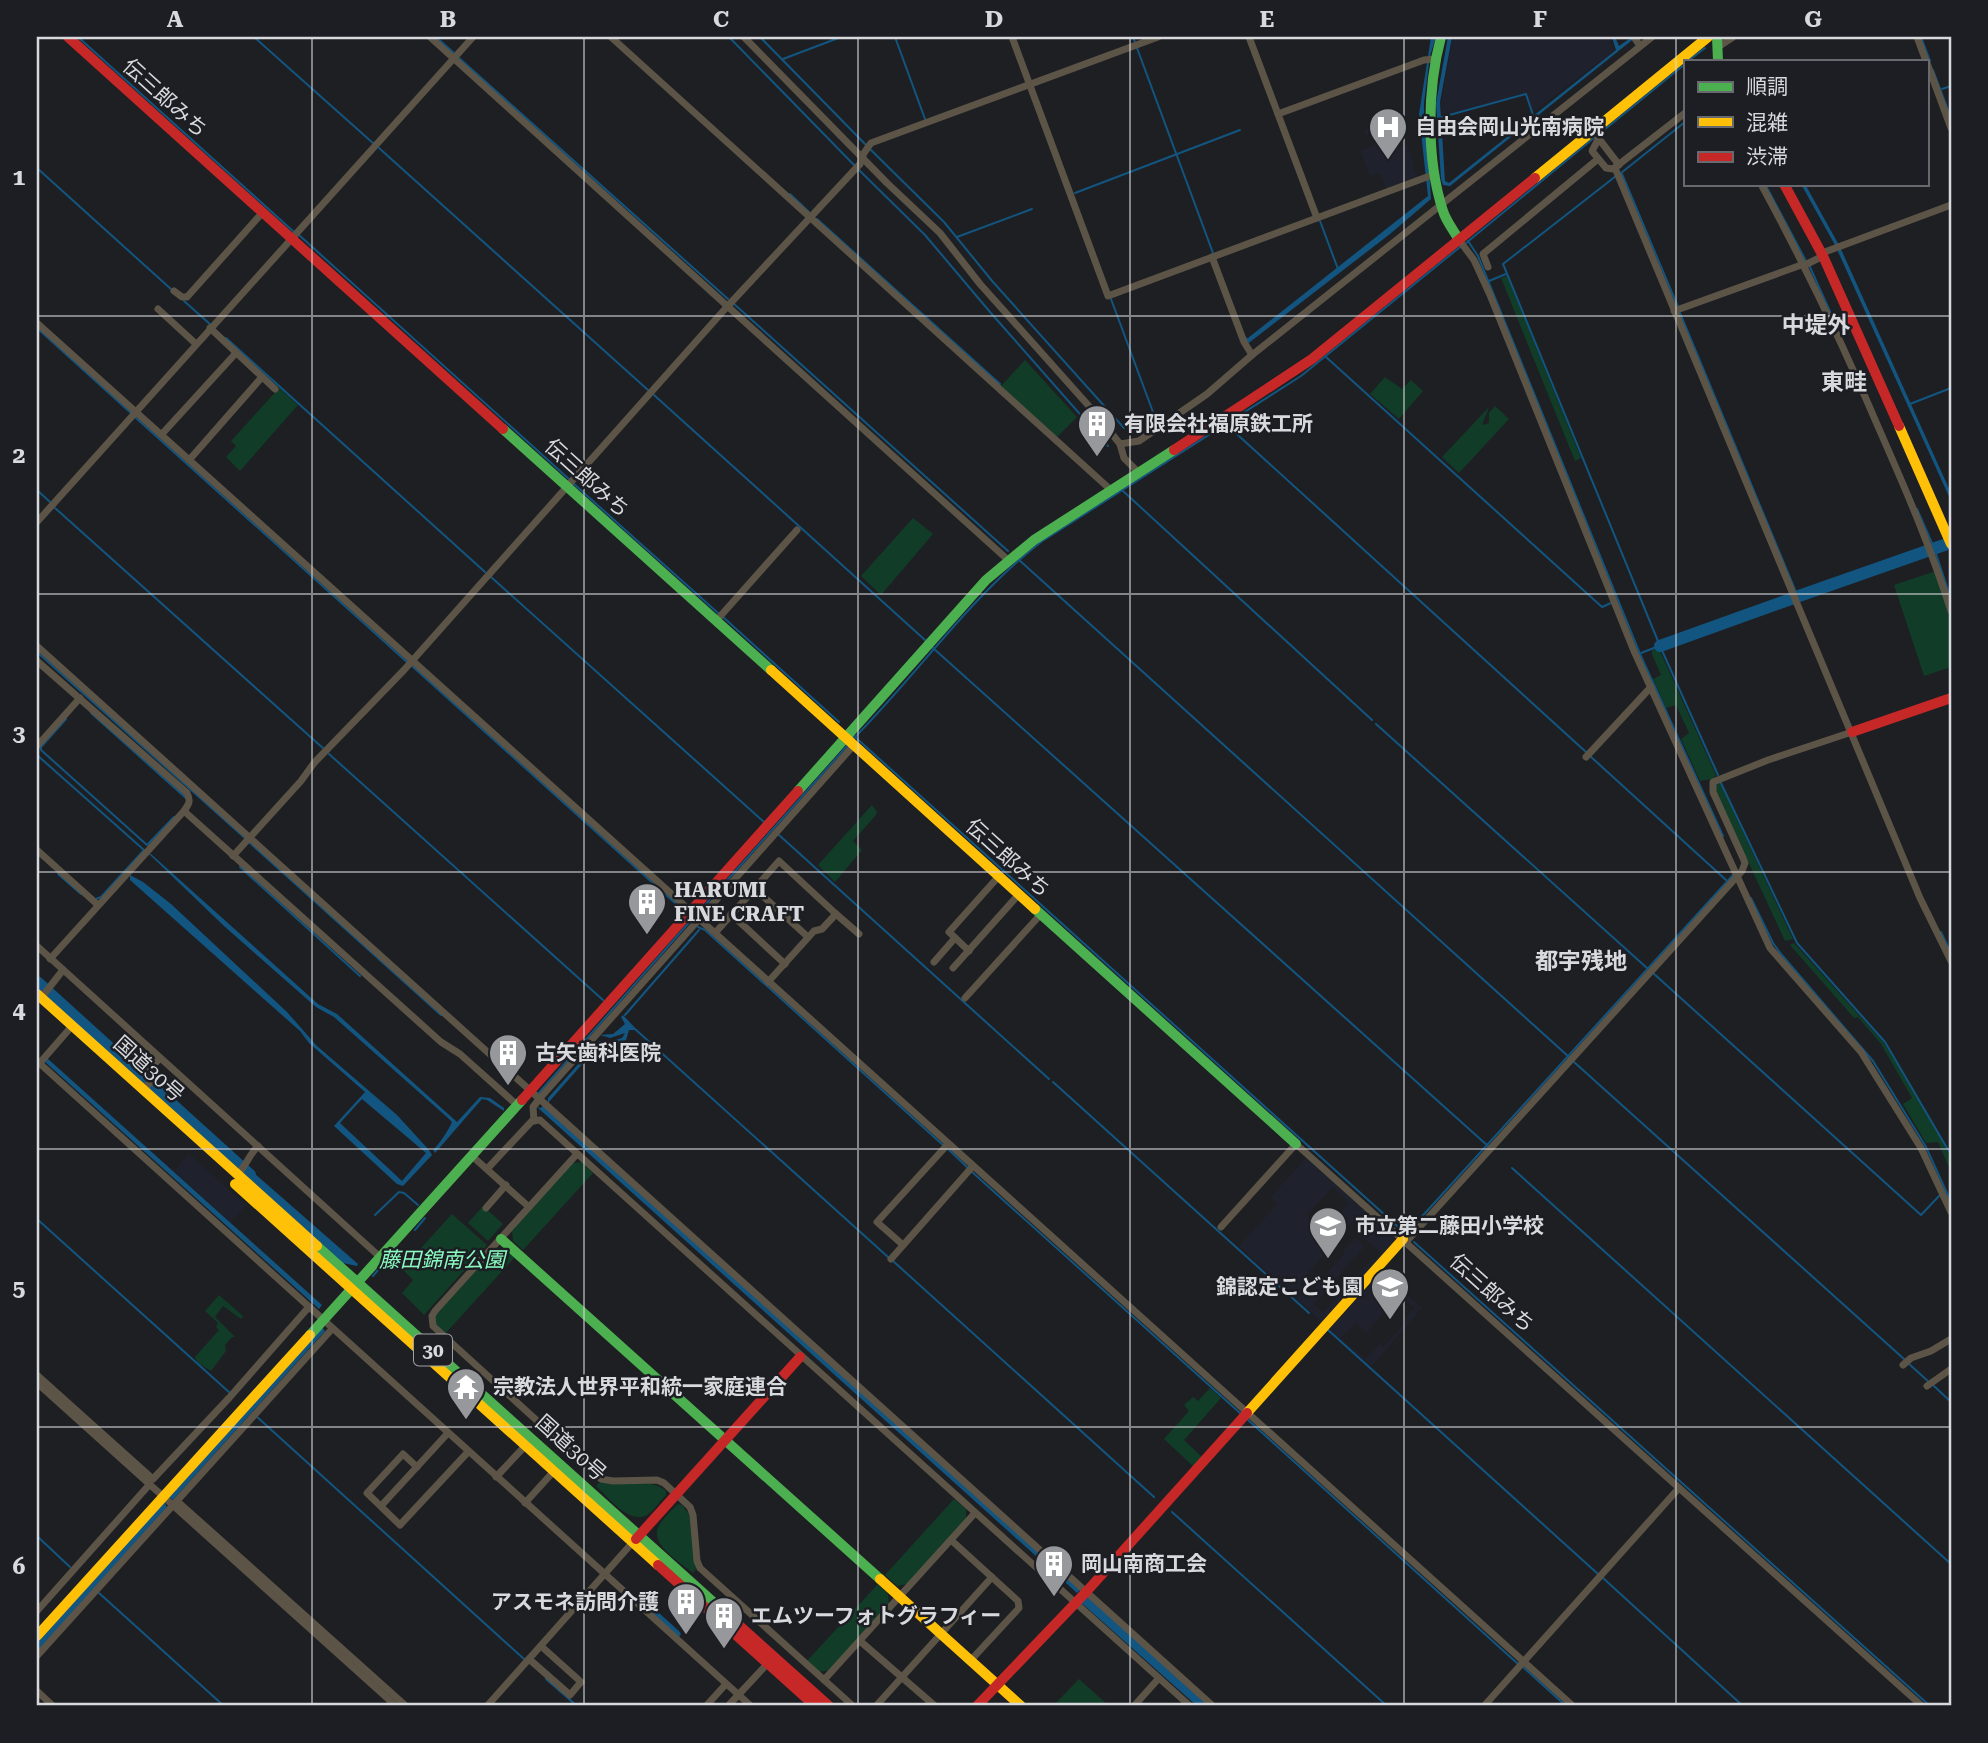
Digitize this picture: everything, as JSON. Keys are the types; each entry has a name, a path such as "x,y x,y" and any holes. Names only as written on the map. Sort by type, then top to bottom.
{"main road":[{"name":"伝三郎みち","path":"68,37 263,212 294,235 719,618 850,742 1296,1144"},
{"path":"1441,37 1429,59 1430,175 1447,222 1459,240"},
{"path":"37,1636 116,1533 159,1492 475,1159 517,1105 536,1095 850,742 986,580 1034,540 1293,372 1596,135 1708,37"},
{"path":"1717,41 1718,60"},
{"path":"1785,186 1822,254 1951,544"},
{"path":"1853,732 1951,698"},
{"name":"国道30号","path":"42,996 69,1029 636,1539 829,1706"},
{"name":"国道30号","path":"69,1029 145,1088 241,1170 354,1285 554,1471 636,1539 815,1706"},
{"path":"501,1239 1021,1706"},
{"path":"977,1706 1076,1603 1089,1593 1245,1415 1404,1240"},
{"path":"636,1539 800,1357"}],"street":[{"path":"430,37 456,56 731,304 1009,560"},
{"path":"37,522 473,37"},
{"path":"611,37 1112,491"},
{"path":"744,37 862,158 940,233 980,284 1118,442 1124,458 1139,473"},
{"path":"1012,37 1108,296 1430,175"},
{"path":"1130,37 1133,46"},
{"path":"233,856 314,763 410,663 569,483 811,218 856,167 868,147 1158,37"},
{"path":"1249,37 1317,218"},
{"path":"1118,442 1139,441 1207,394 1252,355 1442,205 1637,41 1653,37"},
{"path":"1717,41 1734,37"},
{"path":"1917,37 1925,60"},
{"path":"1278,114 1429,59"},
{"path":"1928,66 1947,106 1951,128"},
{"path":"1596,135 1592,151 1606,168 1618,170 1684,114"},
{"path":"1596,135 1618,170 1920,898 1951,961"},
{"path":"1488,267 1483,254 1598,159"},
{"path":"1762,186 1806,264 1869,404 1931,550 1949,597 1951,611"},
{"path":"1677,309 1806,264 1838,246 1951,205"},
{"path":"174,290 181,297 187,297 263,212"},
{"path":"1459,240 1474,260 1500,318 1634,651 1739,875 1770,948 1861,1052 1921,1148 1951,1212"},
{"path":"1212,257 1245,344 1252,355"},
{"path":"158,309 196,344"},
{"path":"37,323 134,414 190,459 410,663 716,932 946,1146 1522,1664 1573,1706"},
{"path":"212,327 275,389"},
{"path":"162,435 236,353"},
{"path":"190,459 262,377"},
{"path":"719,618 797,530"},
{"path":"37,646 248,840 536,1095 1213,1706"},
{"path":"37,661 187,793 189,804 50,959"},
{"path":"1588,755 1651,687"},
{"path":"37,746 80,698"},
{"path":"1404,1240 1739,875 1745,863 1712,785 1719,778 1853,732"},
{"path":"184,811 440,1042 460,1054 517,1105"},
{"path":"37,850 98,905"},
{"path":"716,932 779,861 859,934"},
{"path":"969,951 949,932 999,876"},
{"path":"754,888 808,937"},
{"path":"953,968 1019,894"},
{"path":"731,914 785,964"},
{"path":"768,982 814,931 822,929 836,914"},
{"path":"965,998 1041,914"},
{"path":"934,962 955,938"},
{"path":"37,947 380,1257"},
{"path":"42,996 63,970"},
{"path":"69,1029 40,1061 308,1308 496,1477 527,1501 751,1706"},
{"path":"145,1088 157,1075 150,1069 160,1058"},
{"path":"534,1121 536,1095"},
{"path":"487,1169 532,1121 540,1120 1190,1706"},
{"path":"1221,1227 1296,1144"},
{"name":"伝三郎みち","path":"1296,1144 1922,1706"},
{"path":"241,1170 248,1156 258,1146"},
{"path":"903,1245 877,1222 946,1146"},
{"path":"576,1154 435,1311 432,1316 433,1326 601,1479 657,1480 664,1483 690,1507 700,1567 853,1706"},
{"path":"475,1159 529,1207"},
{"path":"891,1259 971,1168"},
{"path":"486,1208 506,1185"},
{"path":"37,1656 232,1395 308,1308"},
{"path":"37,1611 332,1329"},
{"path":"1903,1365 1911,1358 1931,1351 1951,1339"},
{"path":"1927,1386 1951,1369"},
{"path":"37,1375 159,1492"},
{"path":"37,1383 399,1704"},
{"path":"380,1506 448,1433"},
{"path":"496,1477 526,1445"},
{"path":"417,1466 403,1454 367,1493 401,1525 468,1452"},
{"path":"527,1501 554,1471"},
{"path":"1484,1706 1679,1488"},
{"path":"824,1680 975,1513"},
{"path":"487,1706 636,1539"},
{"path":"951,1539 1018,1601 1019,1608 971,1660"},
{"path":"876,1706 992,1577"},
{"path":"860,1640 934,1706"},
{"path":"529,1659 570,1695 581,1682 541,1646"},
{"path":"728,1706 768,1663"},
{"path":"1134,1706 1159,1678"},
{"path":"706,1706 726,1684"},
{"path":"37,1691 53,1706"}],"shaded area":[{"path":"1453,37 1609,37 1614,51 1533,112 1526,93 1442,116 1441,102"},
{"name":"自由会岡山光南病院","path":"1382,124 1384,129 1381,131 1390,154 1393,153 1392,150 1407,144 1417,178 1386,189 1380,173 1370,176 1360,151 1374,145 1370,134 1366,135 1364,130"},
{"path":"189,1154 246,1205 231,1222 174,1171"},
{"path":"1306,1158 1395,1237 1395,1243 1323,1323 1239,1246 1277,1204 1270,1197","holes":["1333,1187 1349,1203 1336,1217 1347,1228 1356,1218 1365,1226 1358,1234 1381,1253 1375,1260 1373,1258 1323,1312 1314,1304 1330,1287 1321,1279 1310,1292 1300,1284 1344,1230 1333,1220 1323,1230 1307,1215"]},
{"path":"1355,1238 1365,1246 1333,1282 1325,1275"},
{"path":"1382,1272 1422,1308 1371,1367 1330,1329","holes":["1399,1295 1414,1308 1403,1321 1405,1323 1383,1347 1367,1332","1355,1323 1379,1344 1366,1359 1341,1338"]}],"green space":[{"path":"1507,276 1581,458 1575,461 1501,278"},
{"path":"1025,360 1077,417 1057,437 1001,386"},
{"path":"1385,377 1402,389 1411,380 1423,391 1399,419 1370,394"},
{"path":"279,388 298,405 240,471 226,457 236,446 231,441"},
{"path":"1495,406 1509,419 1459,473 1442,457 1489,407 1482,425 1489,423 1489,413"},
{"path":"913,518 933,534 881,595 861,576"},
{"path":"1936,571 1951,617 1951,667 1924,676 1894,585"},
{"path":"1652,650 1660,651 1716,775 1713,779 1700,781 1681,739 1689,733 1676,705 1666,708 1653,679 1661,675 1652,654"},
{"path":"1719,781 1793,939 1785,941 1714,788"},
{"path":"872,805 876,815 853,841 862,850 835,882 818,865"},
{"path":"1794,943 1884,1043 1937,1131 1951,1159 1951,1172 1938,1142 1926,1143 1903,1104 1912,1098 1881,1044 1858,1017 1854,1018 1790,945"},
{"path":"582,1162 593,1173 523,1250 513,1241 512,1231 572,1163"},
{"path":"483,1206 503,1224 488,1241 468,1223"},
{"name":"藤田錦南公園","path":"452,1214 487,1245 424,1315 402,1293 413,1280 402,1269"},
{"path":"505,1249 515,1257 444,1335 435,1326 435,1316 495,1250"},
{"path":"219,1295 243,1316 241,1319 223,1306 215,1317 235,1337 225,1345 226,1351 211,1371 198,1363 195,1357 219,1330 216,1327 218,1323 205,1311"},
{"path":"1210,1388 1221,1398 1184,1440 1203,1458 1194,1467 1164,1439 1189,1411 1184,1405 1193,1397 1198,1401"},
{"path":"600,1482 651,1484 666,1491 666,1495 647,1515 633,1516 619,1508 596,1486"},
{"path":"954,1499 966,1509 966,1518 907,1584 897,1586 885,1575"},
{"path":"678,1504 682,1505 690,1516 696,1569 693,1573 667,1553 658,1540 659,1526"},
{"path":"878,1584 888,1594 889,1604 830,1670 818,1672 807,1661"},
{"path":"1079,1679 1109,1706 1053,1706"}],"water":[{"path":"1431,37 1436,37 1430,56 1424,126 1431,199 1246,345 1245,337 1248,338 1428,196 1419,114"},
{"path":"1448,37 1452,37 1440,102 1445,181 1449,183 1616,50 1612,37 1615,37 1619,46 1636,37 1450,186 1443,185 1441,179 1436,103"},
{"path":"1802,186 1806,186 1840,247 1951,493 1951,501 1835,245"},
{"path":"149,854 318,1004 337,1014 457,1122 480,1097 490,1098 504,1108 504,1111 482,1099 435,1153 433,1150 452,1122 334,1017 316,1007 224,926"},
{"path":"130,875 171,904 287,1012 317,1046 397,1115 429,1150 432,1155 403,1186 397,1184 334,1126 365,1092 130,880","holes":["362,1099 426,1153 402,1181 340,1123"]},
{"path":"623,1015 637,1030 629,1030 626,1040 616,1045 599,1045 548,1103 548,1098 599,1041 609,1042 622,1038 625,1033 610,1038 600,1035 613,1034 625,1024 621,1017"},
{"path":"47,1058 322,1305 319,1309 44,1061"},
{"path":"543,1105 1080,1590 1077,1593 537,1107 541,1108"},
{"path":"247,1167 358,1264 357,1266 343,1263 242,1172"},
{"path":"322,1327 325,1331 173,1500 169,1497"},
{"path":"164,1502 167,1507 37,1652 37,1643"}],"waterway":[{"path":"78,37 294,232"},
{"path":"254,37 374,144"},
{"path":"436,37 455,54"},
{"path":"729,37 855,166"},
{"path":"760,37 867,146"},
{"path":"783,59 841,37"},
{"path":"895,37 925,119"},
{"path":"1133,37 1135,42"},
{"path":"1921,37 1930,61"},
{"path":"1137,48 1213,253"},
{"path":"1689,60 1705,48"},
{"path":"459,58 728,299"},
{"path":"1599,134 1684,65"},
{"path":"1933,70 1951,118"},
{"path":"1942,89 1951,86"},
{"path":"1442,117 1526,94 1533,115"},
{"path":"1621,173 1684,123"},
{"path":"1075,193 1240,130"},
{"path":"1466,243 1595,137"},
{"path":"379,148 648,390"},
{"path":"871,150 944,222 993,282 1124,428"},
{"path":"37,168 172,290"},
{"path":"859,170 925,235 1108,446"},
{"path":"1622,174 1678,307"},
{"path":"1616,176 1503,264 1660,646 1718,775"},
{"path":"1766,186 1806,261"},
{"path":"790,194 809,212"},
{"path":"957,237 1032,209"},
{"path":"817,219 1000,384"},
{"path":"1320,221 1338,269"},
{"path":"299,235 570,480"},
{"path":"1468,241 1478,256 1640,654 1723,836"},
{"path":"853,739 990,587 1041,542 1301,376 1460,247"},
{"path":"1809,265 1837,327"},
{"path":"1489,281 1506,274"},
{"path":"1111,299 1153,412"},
{"path":"184,301 211,325"},
{"path":"733,303 1008,551"},
{"path":"1680,313 1798,597"},
{"path":"37,328 132,414"},
{"path":"226,338 485,572"},
{"path":"1326,357 1602,607 1611,603"},
{"path":"1910,404 1951,388"},
{"path":"654,395 925,640"},
{"path":"136,418 407,662"},
{"path":"1228,426 1586,752"},
{"path":"574,484 718,613"},
{"path":"37,490 50,502"},
{"path":"1123,491 1372,720"},
{"path":"55,508 324,749"},
{"path":"1917,509 1934,548 1951,599"},
{"path":"1796,597 1947,544"},
{"path":"1018,559 1569,1057"},
{"path":"491,577 764,822"},
{"path":"1660,646 1791,599"},
{"path":"723,617 839,722"},
{"path":"1641,653 1659,646"},
{"path":"933,648 1488,1146"},
{"path":"37,652 246,839"},
{"path":"412,666 675,903"},
{"path":"91,713 187,799"},
{"path":"66,719 41,750 147,845 174,817"},
{"path":"1376,724 1647,968"},
{"path":"854,736 1406,1234"},
{"path":"697,914 847,746"},
{"path":"329,754 603,1000"},
{"path":"37,755 144,850 101,897 96,899"},
{"path":"1590,756 1726,880"},
{"path":"1720,781 1797,943 1885,1042 1951,1155"},
{"path":"779,835 1049,1079"},
{"path":"250,843 441,1015"},
{"path":"240,867 360,976"},
{"path":"58,874 81,894"},
{"path":"1406,1234 1733,875"},
{"path":"1751,898 1781,954 1873,1061 1926,1147 1951,1202"},
{"path":"537,1095 693,918"},
{"path":"698,927 705,930 944,1146"},
{"path":"625,1015 699,930"},
{"path":"1941,932 1951,953"},
{"path":"1653,973 1921,1215 1939,1196"},
{"path":"37,982 250,1175"},
{"path":"635,1029 888,1257"},
{"path":"1574,1062 1904,1359"},
{"path":"1053,1082 1309,1313"},
{"path":"948,1149 967,1167"},
{"path":"1512,1168 1951,1564"},
{"path":"971,1171 1240,1413"},
{"path":"375,1215 399,1192 418,1205"},
{"path":"415,1230 425,1218"},
{"path":"37,1219 230,1393"},
{"path":"1414,1242 1930,1706"},
{"path":"893,1261 1154,1497"},
{"path":"373,1276 378,1270"},
{"path":"1327,1329 1598,1574"},
{"path":"1908,1363 1930,1383"},
{"path":"1934,1386 1951,1402"},
{"path":"256,1416 524,1659"},
{"path":"1247,1419 1518,1664"},
{"path":"1172,1512 1387,1706"},
{"path":"37,1536 70,1567"},
{"path":"1603,1578 1743,1706"},
{"path":"99,1593 224,1706"},
{"path":"1085,1598 1206,1706"},
{"path":"655,1614 677,1634"},
{"path":"1523,1667 1566,1706"},
{"path":"546,1679 577,1706"}],"traffic: fast":[{"path":"1441,37 1433,79 1431,147 1437,191 1443,211 1459,240"},
{"path":"1717,37 1718,60"},
{"path":"503,429 771,670"},
{"path":"798,791 986,580 1034,540 1174,450"},
{"path":"1035,909 1296,1144"},
{"path":"310,1335 522,1100"},
{"path":"501,1239 880,1579"},
{"path":"317,1246 722,1610"}],"traffic: slow":[{"path":"1535,178 1708,37"},
{"path":"1899,426 1951,544"},
{"path":"771,670 1035,909"},
{"path":"37,994 317,1246"},
{"path":"235,1184 658,1565"},
{"path":"1247,1413 1403,1239"},
{"path":"37,1636 310,1335"},
{"path":"880,1579 1021,1706"}],"traffic: jam":[{"path":"68,37 503,429"},
{"path":"1174,450 1312,359 1535,178"},
{"path":"1785,186 1823,256 1899,426"},
{"path":"1852,732 1951,698"},
{"path":"522,1100 798,791"},
{"path":"636,1539 800,1357"},
{"path":"977,1706 1087,1591 1247,1413"},
{"path":"658,1565 815,1706"},
{"path":"722,1610 829,1706"}],"place":[{"name":"自由会岡山光南病院","path":"1388,161"},
{"name":"有限会社福原鉄工所","path":"1097,458"},
{"name":"HARUMI FINE CRAFT","path":"647,936"},
{"name":"古矢歯科医院","path":"508,1087"},
{"name":"市立第二藤田小学校","path":"1328,1260"},
{"name":"錦認定こども園","path":"1390,1321"},
{"name":"宗教法人世界平和統一家庭連合","path":"466,1421"},
{"name":"岡山南商工会","path":"1054,1598"},
{"name":"アスモネ訪問介護","path":"686,1636"},
{"name":"エムツーフォトグラフィー","path":"724,1650"}],"district":[{"name":"中堤外","path":"1816,325"},
{"name":"東畦","path":"1844,382"},
{"name":"都宇残地","path":"1581,961"}]}
